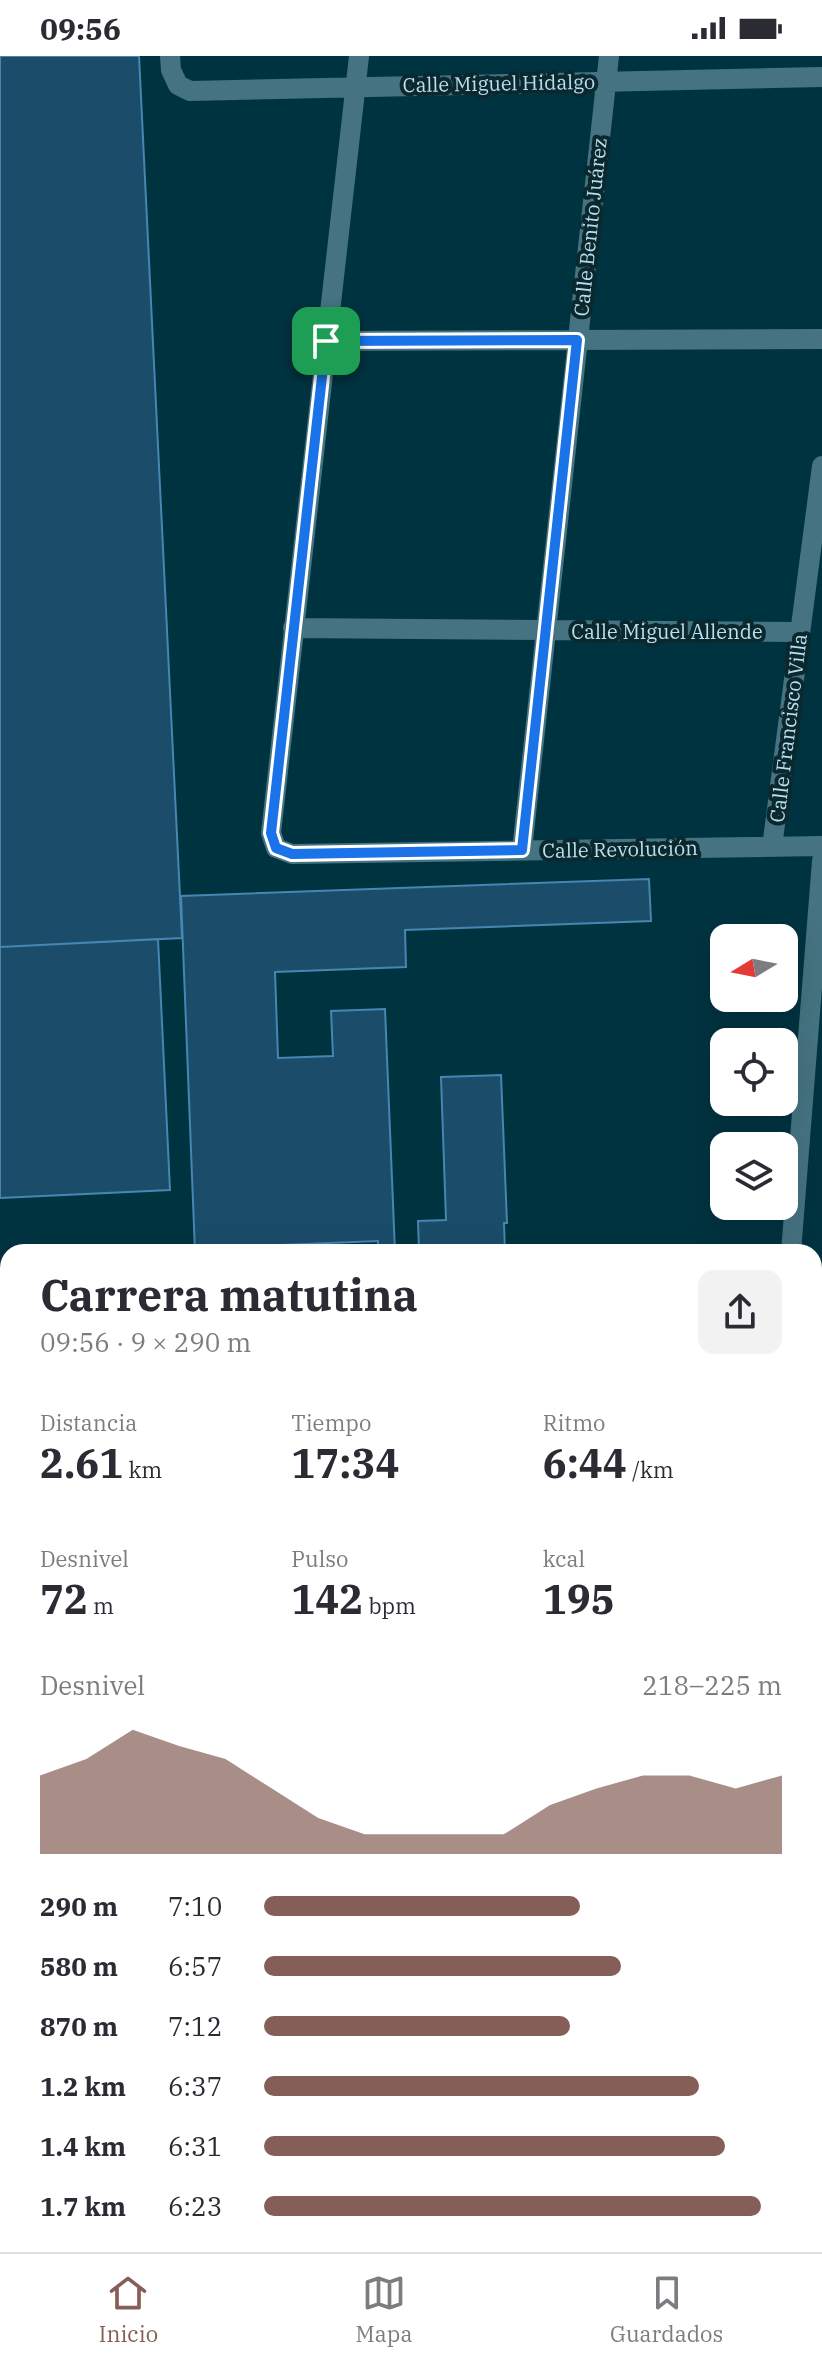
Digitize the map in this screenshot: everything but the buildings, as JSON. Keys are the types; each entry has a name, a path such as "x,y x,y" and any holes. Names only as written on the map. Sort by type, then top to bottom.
{"street":[{"name":"Calle Miguel Hidalgo","path":"170,56 171,70 178,85 190,91 822,77"},
{"path":"293,628 359,56"},
{"name":"Calle Benito Juárez","path":"522,850 609,56"},
{"path":"326,341 822,339"},
{"name":"Calle Francisco Villa","path":"772,847 822,466"},
{"name":"Calle Miguel Allende","path":"293,628 800,632"},
{"name":"Calle Revolución","path":"293,628 271,833 276,848 292,854 822,846"},
{"path":"792,1244 822,861"}],"route":[{"path":"577,340 522,850 292,854 276,848 271,833 326,341 577,340"}]}
